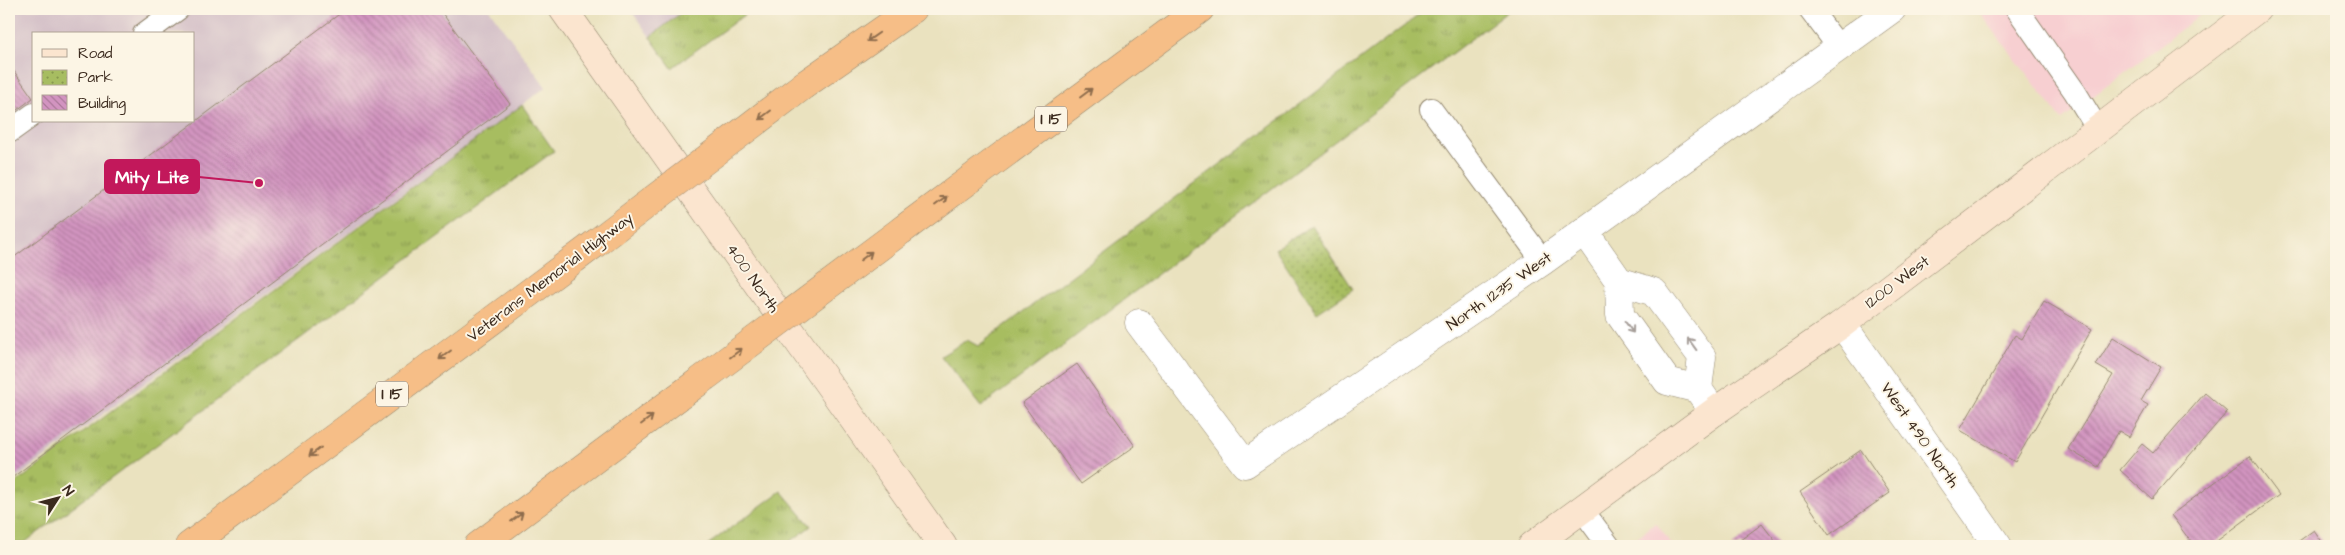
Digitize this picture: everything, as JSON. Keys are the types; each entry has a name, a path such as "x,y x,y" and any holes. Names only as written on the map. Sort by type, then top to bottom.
{"highway":[{"name":"Veterans Memorial Highway","path":"189,546 804,85 913,9"},
{"name":"I 15","path":"478,546 1200,9"}],"street":[{"name":"400 North","path":"562,9 943,546"},
{"name":"North 1235 West","path":"1139,323 1245,464 1543,261 1838,46 1892,9"},
{"name":"1200 West","path":"1532,546 1581,508 1714,412 1842,324 2097,128 2257,9"},
{"path":"1584,231 1618,281 1620,315 1667,381 1698,389 1714,412"},
{"path":"1618,281 1654,292 1702,357 1698,389"},
{"name":"West 490 North","path":"1842,324 1998,546"}],"lane":[{"path":"147,32 178,9"},
{"path":"1810,9 1838,46"},
{"path":"2024,11 2097,128"},
{"path":"1431,109 1543,261"},
{"path":"9,132 32,115"},
{"path":"1581,508 1609,546"}],"shaded area":[{"path":"9,9 489,9 546,87 9,484"},
{"path":"630,9 688,9 650,37"},
{"path":"1977,9 2208,9 2062,120"},
{"path":"1656,523 1673,546 1625,546"}],"green space":[{"path":"686,9 752,9 672,68 650,37"},
{"path":"1427,9 1511,9 981,407 941,356 967,340 978,346"},
{"path":"522,105 554,151 20,546 9,546 9,488"},
{"path":"1312,225 1353,289 1317,313 1275,249"},
{"path":"781,491 811,526 785,546 706,546"}],"building":[{"path":"346,9 439,9 510,104 9,480 9,261"},
{"path":"9,64 32,99 9,116"},
{"path":"2044,301 2092,329 2015,462 1960,430 2015,335 2022,339"},
{"path":"2113,337 2161,367 2141,401 2148,405 2129,437 2119,431 2098,467 2068,449 2113,375 2096,365"},
{"path":"1077,364 1135,446 1081,484 1022,403"},
{"path":"2205,393 2227,412 2152,499 2120,470 2142,444 2153,453"},
{"path":"1861,450 1890,493 1829,535 1800,492"},
{"path":"2250,456 2279,495 2210,546 2194,546 2171,515"},
{"path":"1762,524 1779,546 1732,546"},
{"path":"2314,530 2325,546 2292,546"}],"place":[{"name":"Mity Lite","path":"259,183"}]}
